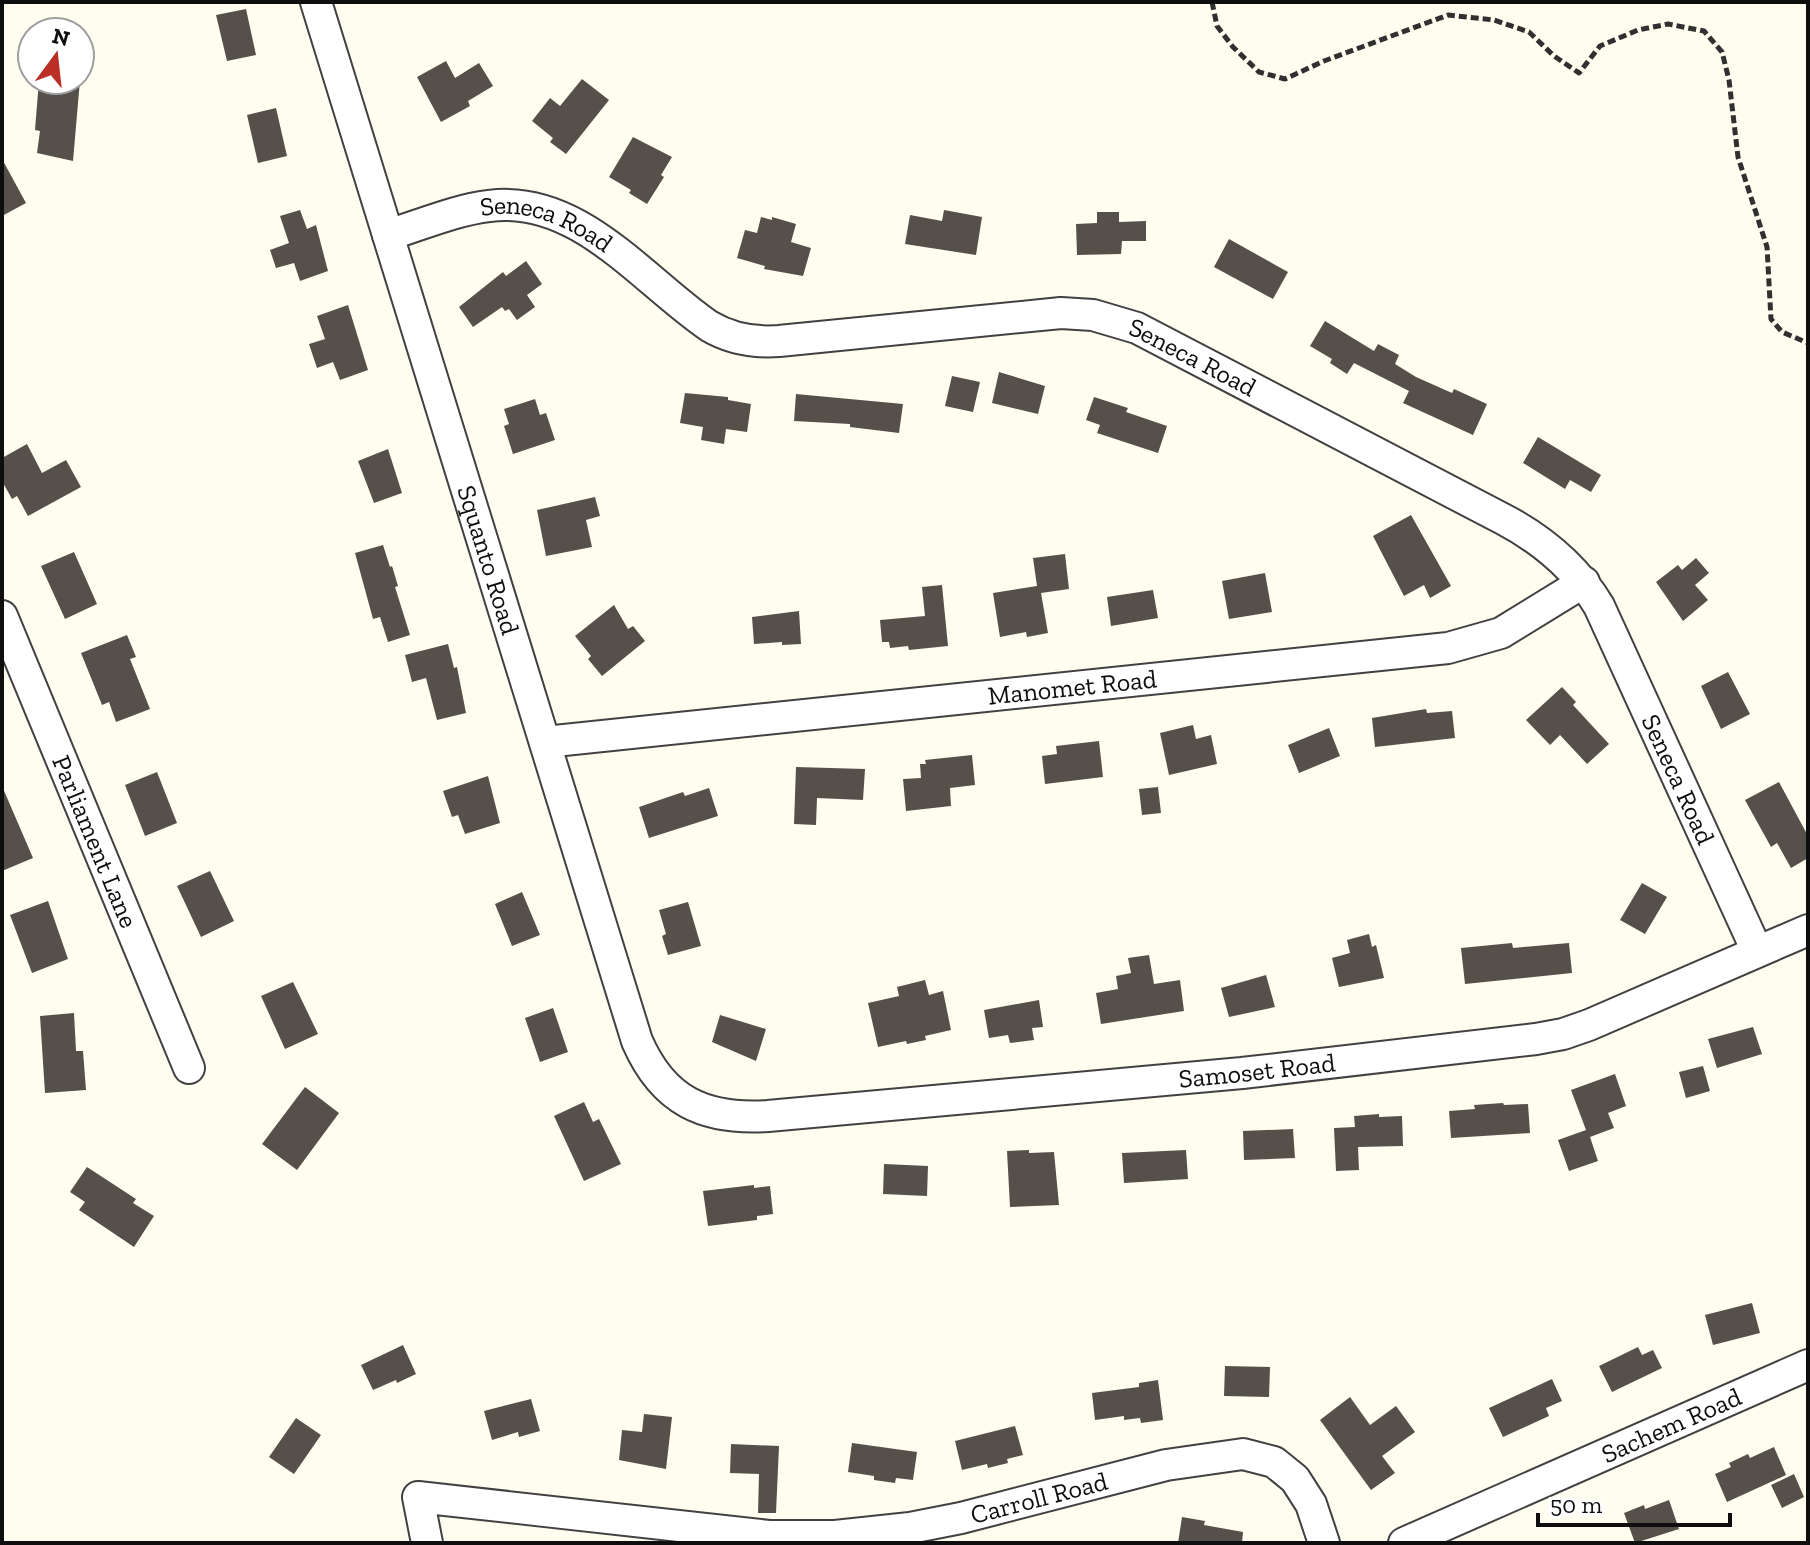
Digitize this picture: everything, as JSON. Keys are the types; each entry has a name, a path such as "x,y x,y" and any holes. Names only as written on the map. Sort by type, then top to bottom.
{"street":[{"name":"Squanto Road","path":"316,2 637,1041 658,1080 688,1103"},
{"name":"Seneca Road","path":"388,235 491,205 518,205 545,210 583,227 709,326 728,336 748,341 779,341 1061,313 1108,318 1137,328 1513,524 1552,551 1584,582 1613,633 1757,951"},
{"name":"Manomet Road","path":"545,742 1448,648 1501,633 1584,582"},
{"name":"Parliament Lane","path":"2,616 189,1068"},
{"name":"Samoset Road","path":"688,1103 731,1117 768,1116 1242,1073 1536,1039 1589,1025 1808,930"},
{"name":"Sachem Road","path":"1404,1543 1808,1365"},
{"name":"Carroll Road","path":"427,1543 418,1497 769,1536 835,1536 910,1528 961,1518 1166,1465 1243,1454 1274,1462 1295,1479 1311,1504 1324,1543"}],"path":[{"path":"1212,2 1217,26 1233,47 1259,72 1285,79 1324,61 1448,15 1494,20 1529,32 1554,56 1579,73 1600,46 1638,30 1668,24 1704,31 1722,52 1729,80 1738,157 1767,247 1771,319 1782,332 1808,343"}],"building":[{"path":"246,9 256,55 227,61 216,15"},
{"path":"446,61 455,78 479,63 493,86 468,101 470,106 441,122 417,77"},
{"path":"582,79 609,100 566,154 550,142 553,138 532,121 550,98 560,106"},
{"path":"38,96 79,96 73,161 37,153 40,131 35,130"},
{"path":"276,108 287,156 258,163 247,115"},
{"path":"633,137 672,157 647,204 609,177"},
{"path":"2,159 26,203 2,216"},
{"path":"300,210 307,229 316,225 328,271 300,281 294,263 276,268 270,250 289,243 280,216"},
{"path":"944,210 982,217 976,255 905,244 910,215 942,221"},
{"path":"1097,212 1119,212 1119,222 1146,221 1146,241 1122,241 1121,254 1077,255 1076,224 1097,223"},
{"path":"761,217 796,224 791,242 811,248 803,276 764,269 765,266 737,258 745,230 757,233"},
{"path":"1229,239 1288,272 1273,299 1214,267"},
{"path":"526,261 542,284 527,295 535,307 517,320 509,309 505,311 502,307 473,327 459,307 503,272 506,276"},
{"path":"348,305 368,370 340,380 333,362 317,368 309,344 325,339 317,316"},
{"path":"1325,321 1374,351 1378,344 1399,355 1395,364 1416,377 1487,404 1473,435 1403,403 1409,391 1354,363 1347,374 1330,363 1332,359 1310,346"},
{"path":"999,372 1045,386 1038,414 992,403"},
{"path":"952,376 980,382 973,412 945,406"},
{"path":"685,393 728,397 728,400 751,404 747,432 726,429 724,444 701,440 703,427 680,423"},
{"path":"796,394 903,404 899,433 850,427 850,424 794,421"},
{"path":"1094,397 1167,426 1158,453 1097,433 1100,425 1086,420"},
{"path":"535,399 540,415 546,413 555,440 513,454 504,426 509,424 504,409"},
{"path":"1538,437 1601,475 1591,492 1570,480 1565,489 1523,463"},
{"path":"27,444 42,473 66,460 81,487 28,516 17,496 12,499 2,481 2,458"},
{"path":"388,449 402,493 374,503 358,461"},
{"path":"595,497 600,516 586,520 592,547 546,556 537,510"},
{"path":"1411,515 1451,586 1430,598 1424,585 1404,596 1373,536"},
{"path":"383,545 398,586 395,587 410,635 388,642 380,617 373,619 355,553"},
{"path":"74,552 97,604 65,619 41,566"},
{"path":"1065,554 1069,589 1041,593 1048,633 1027,637 1026,632 1000,637 993,593 1037,586 1033,558"},
{"path":"1696,558 1709,573 1695,585 1708,600 1683,621 1656,582 1678,565 1682,570"},
{"path":"1265,573 1272,612 1229,619 1222,581"},
{"path":"942,585 948,646 909,650 908,646 890,648 889,642 882,642 880,620 925,616 922,587"},
{"path":"1153,590 1158,618 1111,626 1107,597"},
{"path":"614,605 628,629 633,626 645,641 602,676 575,636"},
{"path":"799,611 801,644 754,644 752,617"},
{"path":"127,635 136,657 130,659 150,709 116,722 109,702 102,705 81,653"},
{"path":"448,644 454,668 457,667 466,713 437,720 426,678 412,682 405,655"},
{"path":"1728,672 1750,714 1721,729 1701,686"},
{"path":"1562,687 1576,702 1573,705 1609,744 1587,764 1560,735 1550,745 1526,720"},
{"path":"1426,709 1427,713 1452,711 1455,738 1375,747 1372,718"},
{"path":"1193,725 1196,739 1211,735 1217,764 1169,775 1160,733"},
{"path":"1329,728 1340,756 1299,773 1288,745"},
{"path":"1099,741 1103,777 1045,784 1042,756 1057,754 1056,746"},
{"path":"972,755 975,785 950,788 951,806 906,811 903,779 921,778 920,764 926,764 925,760"},
{"path":"796,767 865,769 863,800 817,798 816,825 794,824"},
{"path":"157,772 177,823 145,836 125,785"},
{"path":"488,776 500,823 465,834 458,815 452,817 443,791"},
{"path":"1779,782 1808,836 1808,858 1791,868 1777,843 1771,847 1745,800"},
{"path":"2,786 33,858 2,871"},
{"path":"1158,787 1161,813 1142,815 1139,789"},
{"path":"709,788 718,816 649,838 639,807 683,792 685,796"},
{"path":"210,871 234,921 201,937 177,886"},
{"path":"1642,883 1667,897 1645,934 1620,920"},
{"path":"522,892 540,935 512,946 495,904"},
{"path":"48,901 68,959 32,973 10,915"},
{"path":"688,902 701,946 668,955 659,910"},
{"path":"1369,934 1372,947 1376,945 1384,978 1339,987 1332,958 1350,953 1347,940"},
{"path":"1512,943 1513,948 1569,943 1572,973 1465,984 1461,948"},
{"path":"1149,955 1154,984 1180,980 1184,1011 1101,1024 1096,993 1118,989 1116,976 1131,973 1128,958"},
{"path":"1266,975 1275,1007 1229,1017 1221,988"},
{"path":"925,980 929,995 943,991 951,1030 925,1036 926,1040 878,1047 868,1003 899,996 897,987"},
{"path":"293,982 318,1034 285,1049 261,996"},
{"path":"1039,1000 1043,1027 1032,1028 1034,1040 1010,1043 1008,1035 989,1038 984,1010"},
{"path":"553,1008 568,1052 540,1062 525,1018"},
{"path":"74,1013 76,1051 83,1051 86,1090 45,1093 40,1016"},
{"path":"720,1015 766,1029 756,1061 712,1042"},
{"path":"1753,1027 1762,1054 1717,1068 1708,1039"},
{"path":"1703,1066 1710,1091 1686,1098 1679,1072"},
{"path":"1615,1074 1626,1106 1608,1113 1614,1128 1590,1137 1598,1161 1569,1171 1558,1140 1586,1130 1571,1090"},
{"path":"305,1087 339,1113 297,1170 262,1144"},
{"path":"584,1102 593,1122 599,1119 621,1164 584,1181 554,1116"},
{"path":"1503,1103 1528,1104 1530,1133 1451,1138 1449,1111"},
{"path":"1379,1114 1379,1117 1402,1116 1403,1146 1358,1147 1359,1170 1336,1171 1334,1128 1355,1127 1354,1116"},
{"path":"1293,1129 1295,1158 1244,1160 1243,1131"},
{"path":"1029,1150 1029,1153 1054,1152 1059,1205 1010,1207 1007,1151"},
{"path":"1186,1150 1188,1179 1124,1183 1122,1153"},
{"path":"884,1164 928,1166 927,1196 883,1194"},
{"path":"87,1167 136,1199 133,1203 154,1216 134,1247 79,1210 85,1202 70,1192"},
{"path":"754,1185 754,1188 770,1186 773,1214 757,1216 757,1220 708,1226 703,1191"},
{"path":"1752,1303 1760,1333 1713,1345 1705,1315"},
{"path":"403,1345 416,1374 373,1390 361,1365"},
{"path":"1638,1347 1642,1355 1653,1350 1662,1368 1612,1392 1599,1366"},
{"path":"1225,1366 1270,1367 1269,1397 1224,1396"},
{"path":"1552,1379 1562,1401 1546,1408 1549,1416 1503,1437 1489,1408"},
{"path":"1158,1380 1163,1420 1141,1423 1140,1418 1124,1420 1124,1416 1095,1420 1092,1393 1139,1387 1139,1383"},
{"path":"1350,1397 1370,1425 1396,1406 1415,1432 1382,1456 1395,1473 1371,1490 1320,1420"},
{"path":"531,1399 540,1431 519,1437 518,1432 492,1440 484,1411"},
{"path":"644,1414 672,1417 666,1469 619,1460 622,1430 642,1432"},
{"path":"296,1418 321,1435 294,1474 269,1457"},
{"path":"1015,1426 1023,1455 988,1468 987,1464 962,1470 955,1441"},
{"path":"852,1443 917,1452 913,1480 896,1478 895,1483 848,1472"},
{"path":"731,1444 779,1446 776,1513 758,1513 759,1474 730,1473"},
{"path":"1774,1447 1786,1475 1727,1502 1715,1474 1748,1454 1750,1458"},
{"path":"1794,1474 1804,1497 1782,1508 1771,1485"},
{"path":"1669,1500 1679,1529 1635,1543 1624,1513"},
{"path":"1182,1517 1205,1521 1204,1525 1243,1532 1242,1543 1178,1543"}]}
